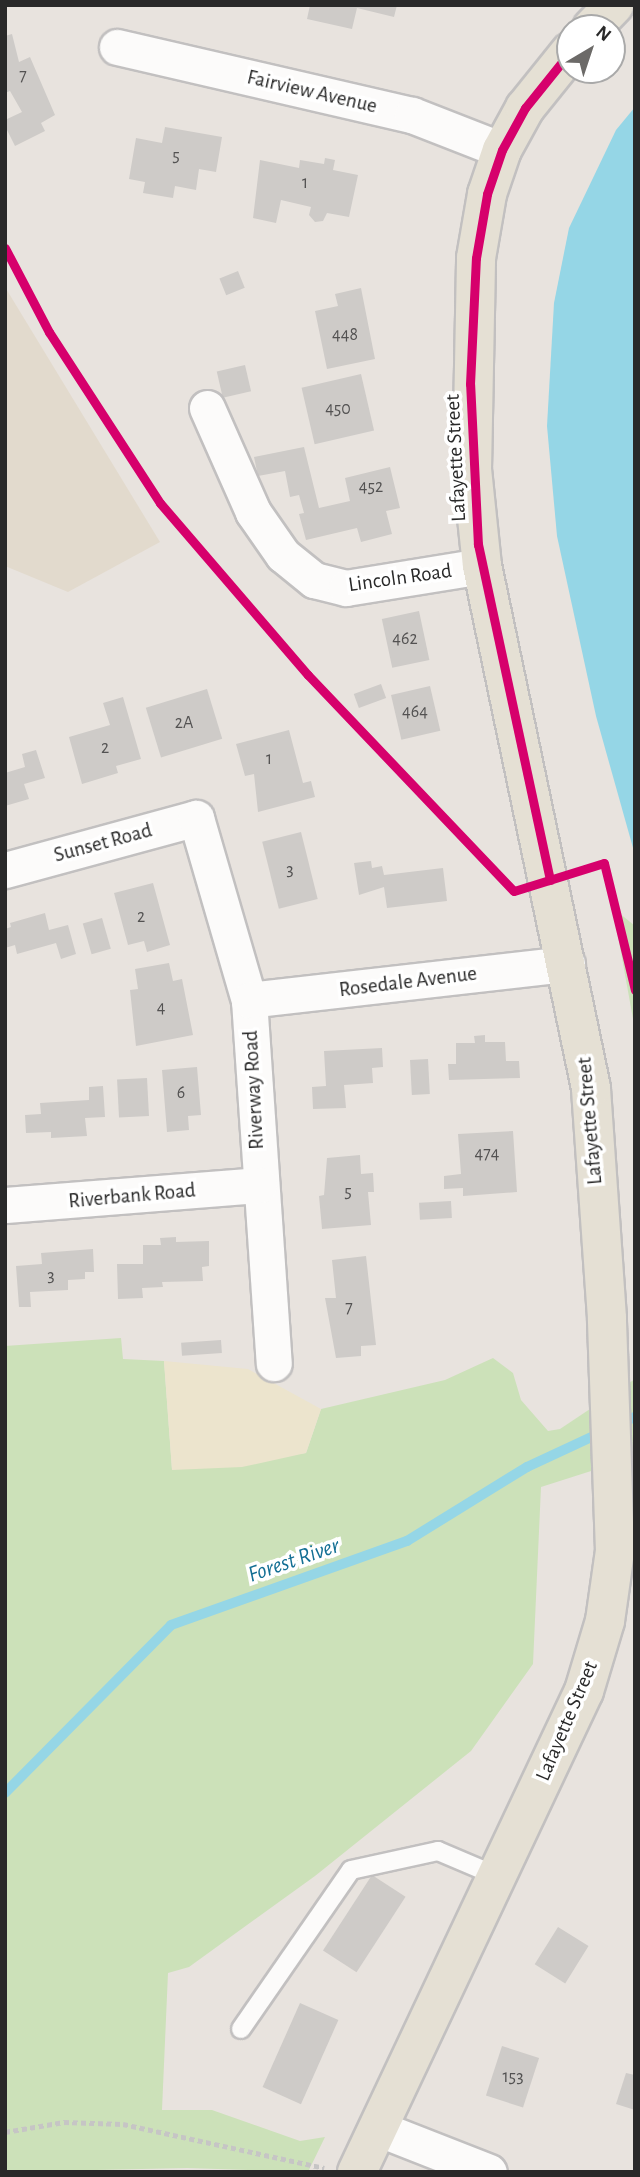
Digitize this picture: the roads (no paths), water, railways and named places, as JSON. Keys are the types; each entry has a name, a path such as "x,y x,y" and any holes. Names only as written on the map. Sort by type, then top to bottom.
{"main road":[{"name":"Lafayette Street","path":"357,2172 584,1691 605,1621 615,1551 615,1481 591,1088 482,566 472,470 472,320 482,220 502,150 525,108 556,69"}],"street":[{"name":"Fairview Avenue","path":"117,47 412,115 502,150"},
{"name":"Lincoln Road","path":"207,408 253,512 283,555 314,580 346,588 482,566"},
{"name":"Sunset Road","path":"5,870 196,818 197,823"},
{"name":"Riverway Road","path":"197,823 249,1000 259,1185 274,1363"},
{"name":"Rosedale Avenue","path":"249,1000 567,964"},
{"name":"Riverbank Road","path":"5,1205 259,1185"},
{"path":"377,2128 489,2172"}],"lane":[{"path":"241,2029 351,1870 438,1851 497,1876"}],"water":[{"path":"635,107 635,855 596,716 557,536 547,426 554,303 569,228 616,130"}],"waterway":[{"name":"Forest River","path":"619,1424 635,1417"},
{"name":"Forest River","path":"5,1793 171,1625 407,1541 527,1467 602,1432"}]}
